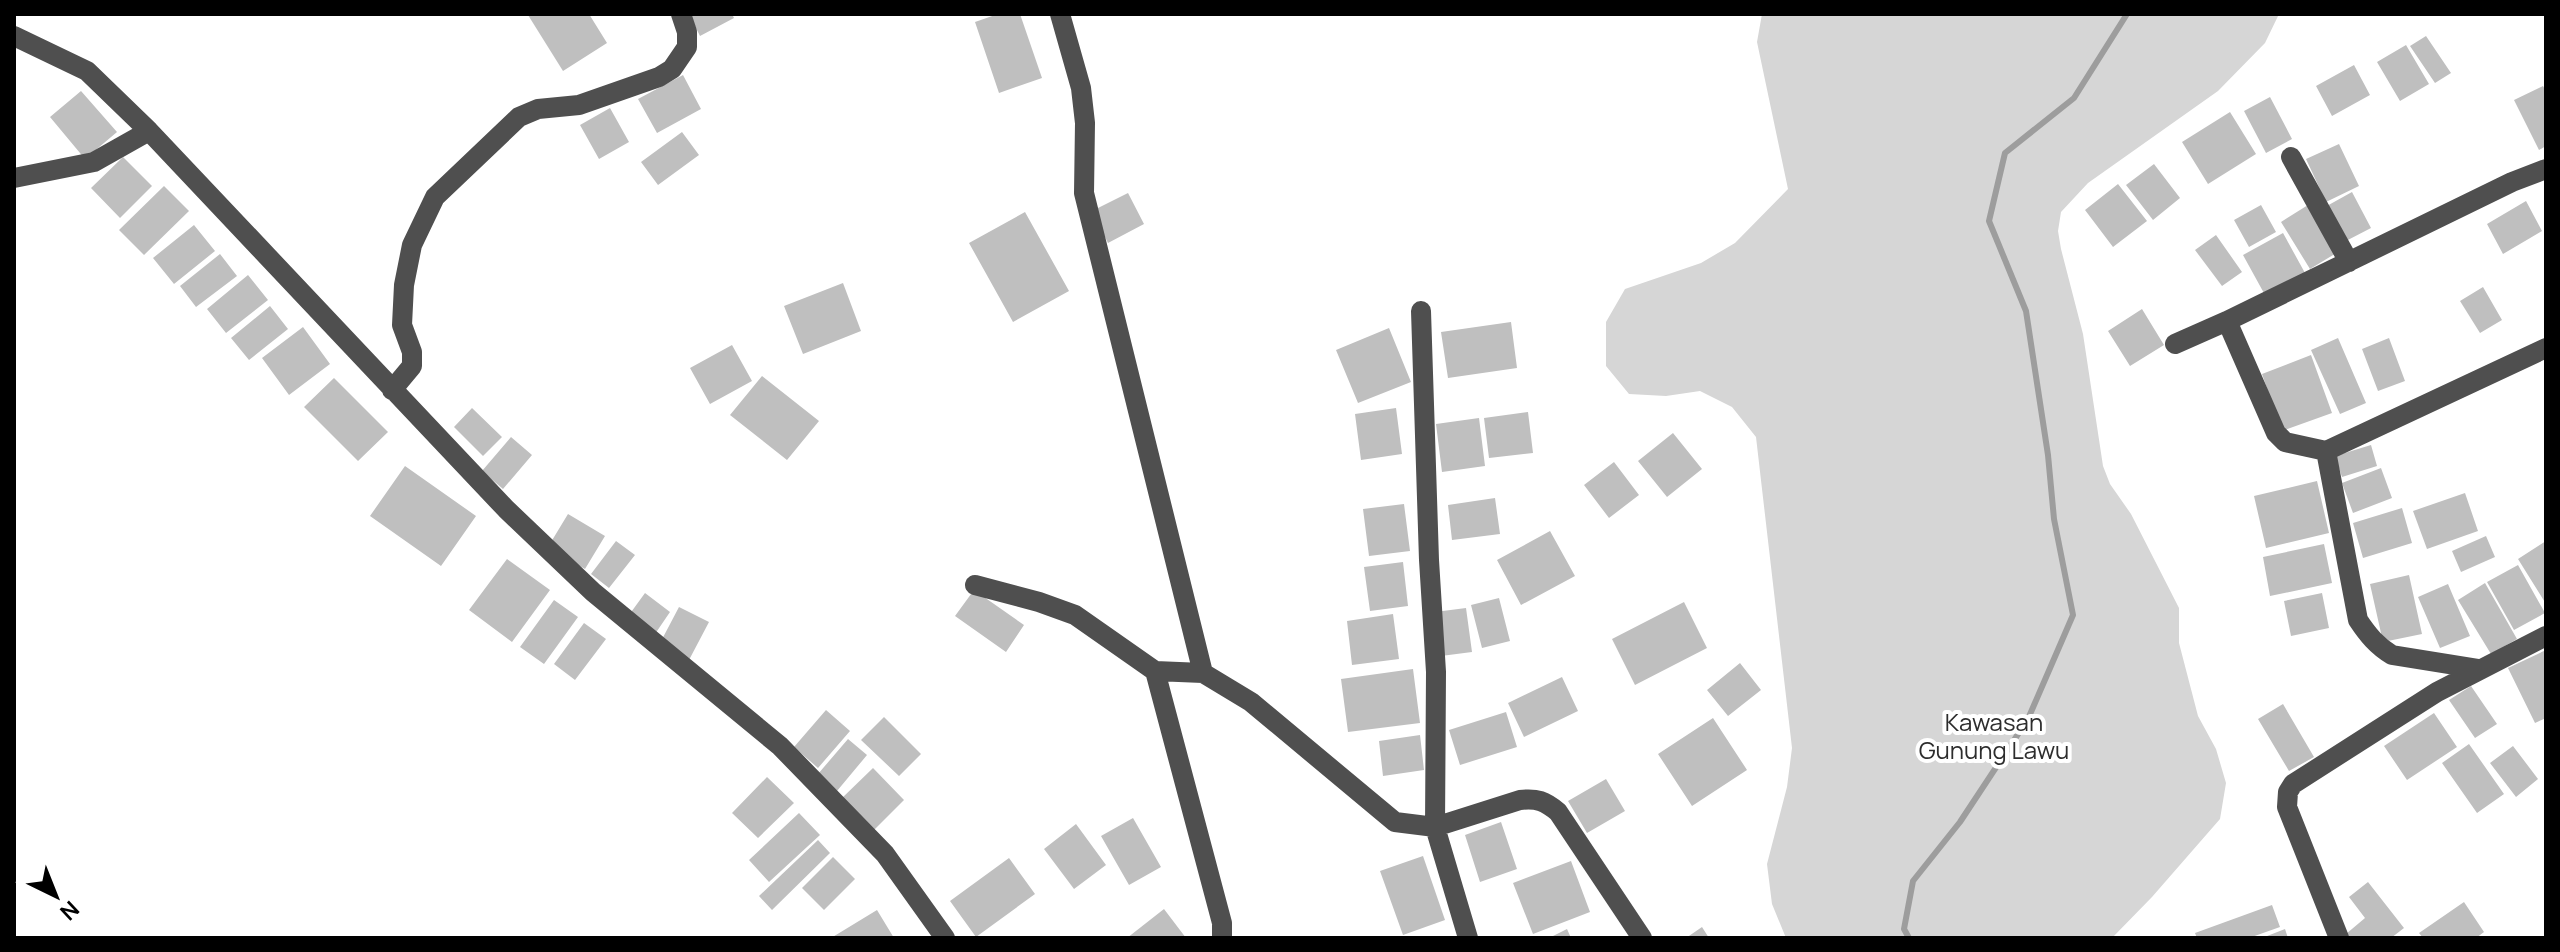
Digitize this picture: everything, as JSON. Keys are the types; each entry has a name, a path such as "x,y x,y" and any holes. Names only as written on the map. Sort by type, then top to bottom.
{"street":[{"path":"392,390 412,366 412,352 402,325 404,285 412,245 435,197 519,117 538,109 579,105 659,77 672,69 687,47 687,32 681,14"},
{"path":"1060,14 1081,88 1085,123 1084,193 1203,673"},
{"path":"14,36 87,71 149,131 506,509 593,592 780,746 885,854 945,938"},
{"path":"14,178 94,162 149,131"},
{"path":"2291,157 2349,262"},
{"path":"2175,344 2512,182 2546,169"},
{"path":"1421,311 1436,672 1435,827 1468,938"},
{"path":"2227,321 2276,433 2285,442 2326,451 2546,348"},
{"path":"2326,451 2358,620 2367,635 2392,655 2479,669"},
{"path":"975,585 1075,615 1155,671 1203,673 1251,702 1395,822 1435,827 1520,800 1533,798 1546,802 1558,812 1642,938"},
{"path":"2339,938 2287,807 2288,792 2299,779 2437,692 2546,636"},
{"path":"1155,671 1222,923 1222,938"}],"green space":[{"name":"Kawasan Gunung Lawu","path":"1762,14 2279,14 2265,43 2218,91 2088,183 2061,212 2058,231 2083,334 2103,466 2179,608 2179,643 2198,716 2216,749 2226,783 2220,819 2112,938 1786,938 1772,904 1767,864 1787,787 1792,748 1756,437 1732,407 1700,391 1666,396 1629,394 1606,366 1606,322 1625,289 1701,263 1735,243 1788,189 1757,42"}],"building":[{"path":"530,14 589,14 607,43 563,71"},
{"path":"689,14 732,14 734,18 700,36"},
{"path":"998,14 1020,14 1042,78 999,93 975,22"},
{"path":"2426,36 2451,73 2435,83 2410,46"},
{"path":"2406,45 2429,84 2400,101 2377,62"},
{"path":"2354,65 2370,95 2332,116 2316,86"},
{"path":"683,75 701,109 657,133 638,99"},
{"path":"2543,86 2546,91 2546,146 2539,150 2514,100"},
{"path":"81,91 117,132 85,159 50,117"},
{"path":"2270,97 2292,139 2266,153 2244,111"},
{"path":"610,108 629,142 599,159 580,125"},
{"path":"2230,112 2256,154 2208,184 2182,142"},
{"path":"682,132 699,155 658,185 641,162"},
{"path":"2339,144 2359,186 2326,202 2306,159"},
{"path":"123,157 152,186 120,218 91,188"},
{"path":"2154,164 2180,198 2153,220 2126,185"},
{"path":"2118,184 2147,221 2113,247 2085,210"},
{"path":"164,186 189,211 144,255 119,230"},
{"path":"2352,192 2371,228 2344,242 2325,207"},
{"path":"1128,193 1144,224 1108,243 1092,211"},
{"path":"2526,201 2542,231 2503,254 2487,224"},
{"path":"2261,205 2276,232 2249,247 2234,220"},
{"path":"2308,205 2338,252 2310,269 2281,222"},
{"path":"1025,212 1069,291 1013,322 969,243"},
{"path":"194,225 215,251 174,284 153,258"},
{"path":"2283,233 2305,273 2265,295 2243,255"},
{"path":"2216,235 2242,272 2222,286 2195,250"},
{"path":"220,254 237,276 196,307 180,286"},
{"path":"248,275 268,300 226,333 207,309"},
{"path":"843,283 861,331 803,354 784,306"},
{"path":"2483,287 2502,320 2480,333 2460,301"},
{"path":"270,306 288,329 249,360 231,338"},
{"path":"2142,309 2164,345 2130,366 2108,331"},
{"path":"1511,322 1517,368 1448,378 1441,332"},
{"path":"303,327 330,364 289,395 262,358"},
{"path":"1389,328 1411,382 1358,403 1336,350"},
{"path":"2338,338 2366,403 2340,414 2311,350"},
{"path":"2389,338 2405,381 2378,391 2362,349"},
{"path":"732,345 752,381 710,404 690,368"},
{"path":"2311,355 2332,413 2282,431 2262,374"},
{"path":"762,376 819,421 787,460 730,415"},
{"path":"334,378 388,432 358,461 304,407"},
{"path":"472,408 502,437 483,456 454,427"},
{"path":"1396,408 1402,454 1361,460 1355,414"},
{"path":"1528,412 1533,453 1489,458 1484,418"},
{"path":"1479,418 1485,466 1442,472 1436,424"},
{"path":"1673,433 1702,469 1667,497 1638,461"},
{"path":"511,437 532,455 503,489 482,471"},
{"path":"2371,445 2377,466 2342,477 2335,456"},
{"path":"1614,462 1639,495 1609,518 1584,485"},
{"path":"405,466 476,516 441,566 370,516"},
{"path":"2381,468 2392,498 2353,513 2342,483"},
{"path":"2317,481 2329,533 2266,548 2254,496"},
{"path":"2465,493 2478,531 2427,549 2413,511"},
{"path":"1495,498 1500,534 1452,540 1448,505"},
{"path":"1404,504 1410,551 1369,556 1363,509"},
{"path":"2402,508 2412,543 2363,558 2353,523"},
{"path":"568,514 605,536 585,569 548,547"},
{"path":"1550,531 1575,576 1521,605 1497,560"},
{"path":"2486,536 2495,557 2461,572 2452,551"},
{"path":"616,541 635,555 609,588 591,574"},
{"path":"2546,541 2546,604 2518,559"},
{"path":"2324,544 2332,583 2270,596 2263,557"},
{"path":"507,559 550,590 512,642 469,610"},
{"path":"1403,562 1408,606 1370,611 1364,567"},
{"path":"2518,565 2545,613 2514,630 2487,582"},
{"path":"2409,575 2422,634 2383,642 2370,584"},
{"path":"2485,583 2517,639 2491,654 2458,600"},
{"path":"2448,584 2470,636 2440,648 2418,597"},
{"path":"974,590 1024,625 1006,652 955,616"},
{"path":"645,593 670,612 655,634 629,615"},
{"path":"2322,593 2329,628 2291,636 2284,601"},
{"path":"1499,598 1510,641 1482,648 1471,605"},
{"path":"554,600 578,617 544,664 520,647"},
{"path":"1684,602 1707,648 1635,685 1612,639"},
{"path":"679,607 709,622 689,660 659,645"},
{"path":"1466,608 1472,652 1441,656 1435,612"},
{"path":"1393,614 1399,659 1352,665 1347,621"},
{"path":"584,623 606,639 575,680 554,664"},
{"path":"2546,650 2546,718 2535,723 2508,668"},
{"path":"1740,663 1761,690 1728,716 1707,690"},
{"path":"1413,669 1420,723 1348,732 1341,679"},
{"path":"1562,677 1578,711 1524,737 1508,703"},
{"path":"2471,686 2497,724 2475,738 2449,700"},
{"path":"2283,704 2314,757 2289,771 2258,719"},
{"path":"826,710 850,731 818,768 794,747"},
{"path":"1506,712 1517,747 1460,765 1449,730"},
{"path":"2434,713 2457,747 2407,780 2384,746"},
{"path":"884,717 921,754 899,776 861,740"},
{"path":"1713,718 1747,770 1692,806 1658,754"},
{"path":"1420,735 1424,770 1383,776 1379,741"},
{"path":"848,739 867,755 837,791 818,774"},
{"path":"2469,744 2504,794 2477,813 2442,763"},
{"path":"2513,746 2538,779 2516,797 2490,763"},
{"path":"873,768 904,800 872,832 840,800"},
{"path":"767,777 794,803 758,838 732,813"},
{"path":"1606,779 1625,811 1587,833 1568,801"},
{"path":"799,813 820,835 769,882 749,860"},
{"path":"1133,818 1161,867 1129,885 1101,836"},
{"path":"1501,822 1517,869 1480,882 1465,835"},
{"path":"1076,824 1106,865 1074,889 1044,849"},
{"path":"818,840 830,853 772,910 759,896"},
{"path":"1423,856 1445,920 1403,935 1380,871"},
{"path":"833,857 855,879 824,910 802,888"},
{"path":"1009,858 1035,894 976,937 950,901"},
{"path":"1571,861 1590,912 1533,934 1513,883"},
{"path":"2368,882 2404,928 2391,938 2350,938 2346,934 2365,918 2349,897"},
{"path":"2464,902 2484,932 2476,938 2423,938 2419,933"},
{"path":"2272,905 2280,927 2249,938 2197,938 2195,933"},
{"path":"1164,909 1186,938 1127,938"},
{"path":"877,910 894,938 831,938"},
{"path":"1702,927 1709,938 1686,938"},
{"path":"1567,929 1571,938 1549,938"},
{"path":"2285,929 2288,938 2262,938"}],"waterway":[{"path":"1909,938 1904,929 1913,881 1960,822 2028,719 2073,615 2054,519 2048,455 2026,311 1989,221 2005,153 2074,98 2127,14"}]}
